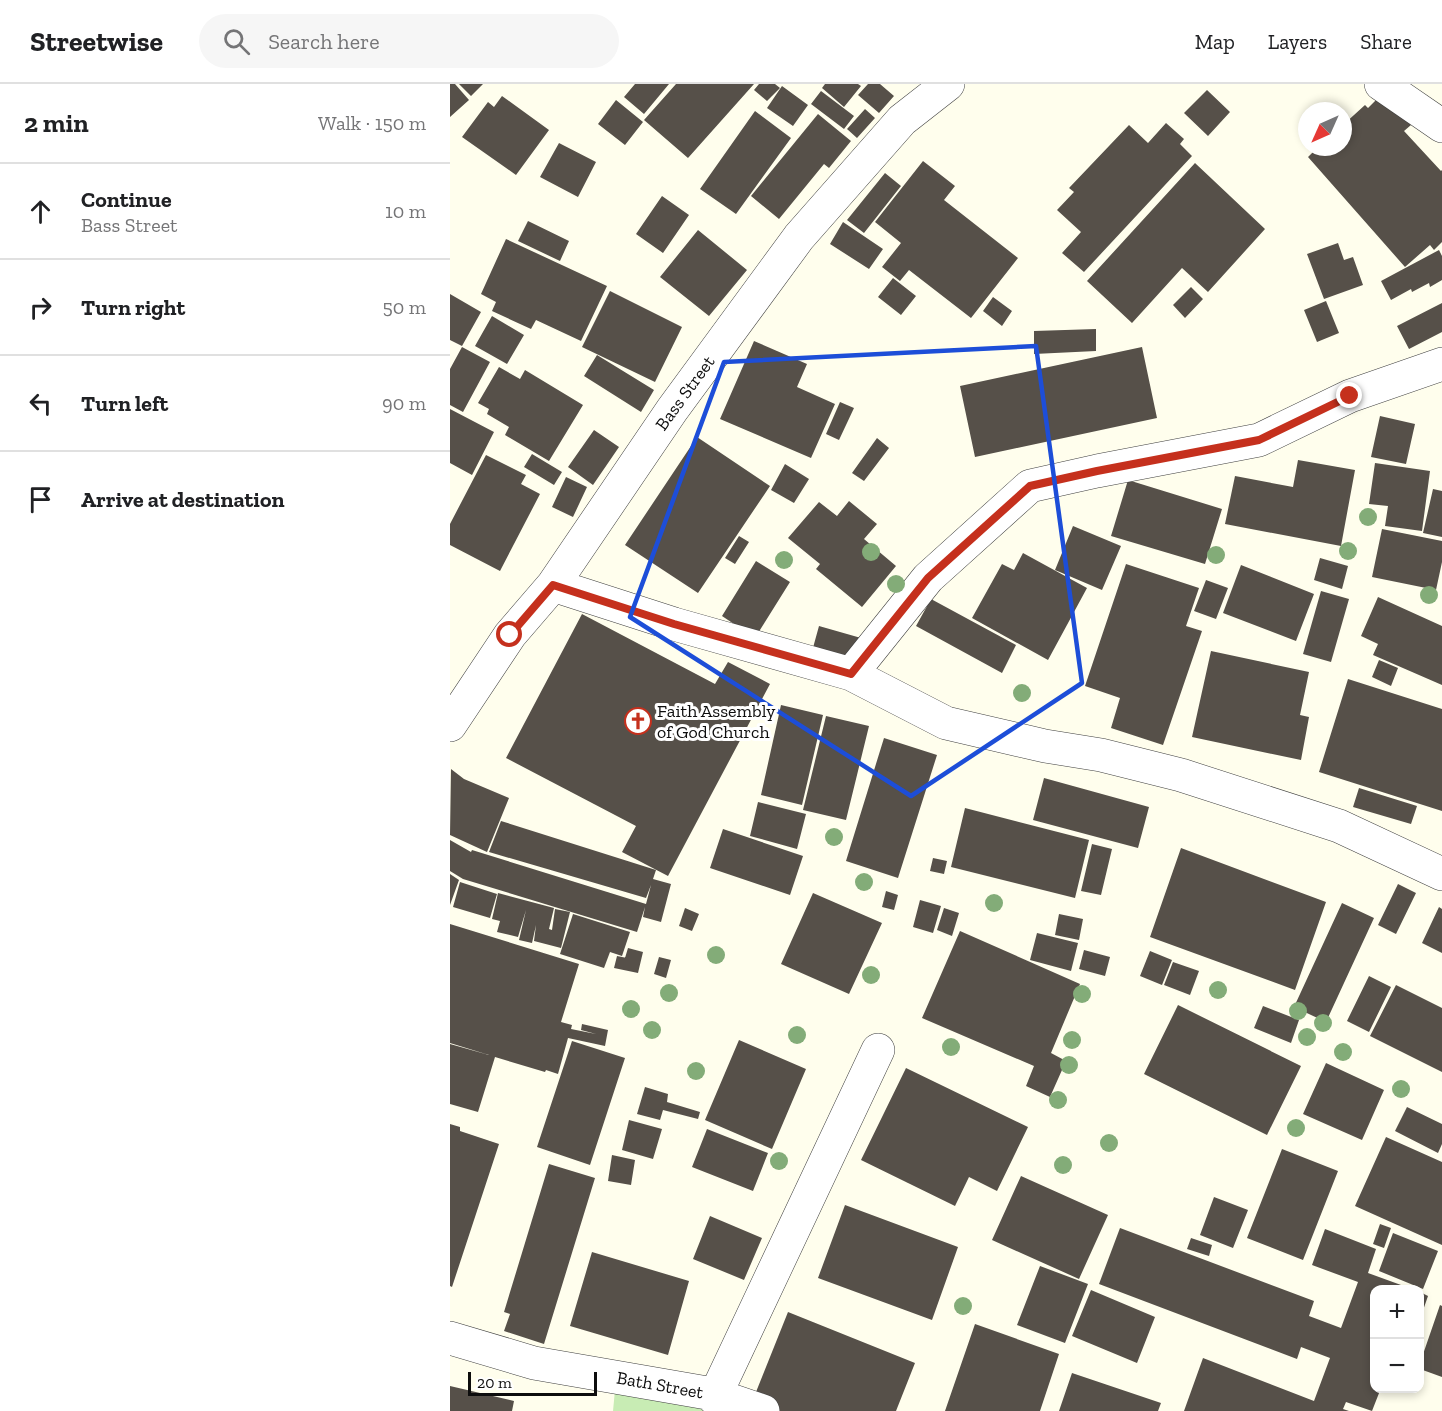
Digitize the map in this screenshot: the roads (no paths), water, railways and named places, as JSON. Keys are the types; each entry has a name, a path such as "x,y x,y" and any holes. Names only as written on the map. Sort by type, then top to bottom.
{"street":[{"name":"Bass Street","path":"450,725 510,635 553,585 672,410 799,237 902,120 948,84"},
{"path":"1382,84 1442,126"},
{"path":"851,674 928,578 1030,486 1259,440 1350,396 1442,363"},
{"path":"553,585 674,624 851,674 946,723 1045,746 1101,755 1181,775 1339,826 1442,874"},
{"path":"713,1394 714,1398 878,1050"},
{"name":"Bath Street","path":"450,1338 534,1363 713,1394 763,1411"}],"place":[{"name":"Faith Assembly of God Church","path":"638,721"}]}
